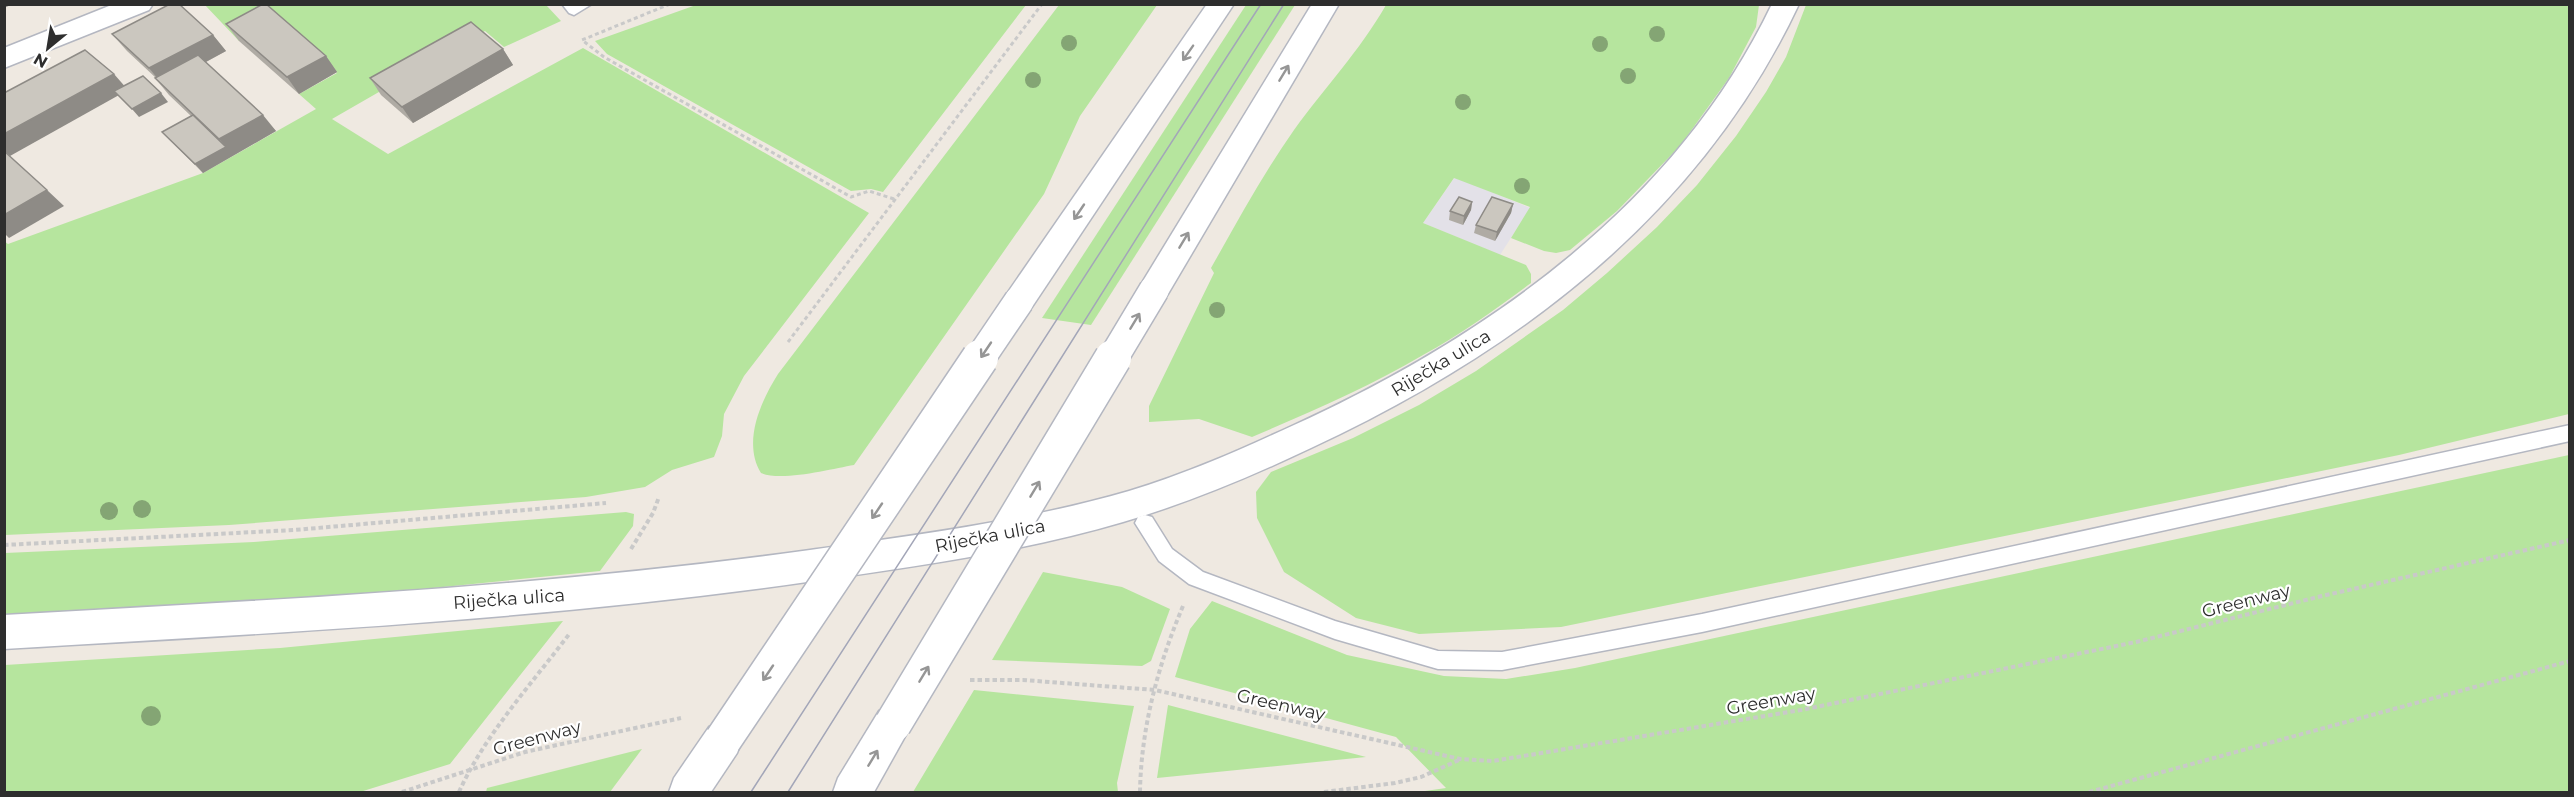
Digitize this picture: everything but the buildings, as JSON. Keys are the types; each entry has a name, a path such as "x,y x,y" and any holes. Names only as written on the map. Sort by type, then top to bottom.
{"street":[{"path":"4,58 140,4"},
{"path":"688,792 1221,4"},
{"path":"852,792 1326,4"},
{"name":"Riječka ulica","path":"4,632 347,612 600,592 726,579 915,550 1044,526 1160,496 1227,471 1402,388 1482,340 1553,289 1642,210 1706,136 1761,57 1786,4"}],"lane":[{"path":"569,4 574,9 585,4"},
{"path":"1145,523 1162,554 1177,568 1196,578 1335,630 1438,660 1502,661 1702,623 2570,433"}],"path":[{"path":"670,4 582,40 604,57 851,197 869,191 894,199"},
{"path":"788,342 1042,4"},
{"path":"626,558 653,513 659,497"},
{"path":"4,545 294,530 606,503"},
{"name":"Greenway","path":"970,680 1023,680 1155,690 1460,759 1494,761 1801,710 2136,642 2322,596 2570,540"},
{"path":"1140,792 1139,768 1155,690 1174,625 1196,578"},
{"path":"459,792 468,772 574,627"},
{"path":"2089,792 2570,661"},
{"name":"Greenway","path":"402,792 525,752 681,718"},
{"path":"1324,792 1395,783 1421,777 1460,759"}],"shaded area":[{"path":"1455,177 1530,208 1500,255 1423,223"}],"green space":[{"path":"204,4 546,5 561,21 504,47 485,31 332,119 388,154 583,48 869,213 744,376 724,414 722,436 714,457 672,470 645,487 586,497 229,525 5,535 4,241 8,244 203,173 316,109 299,94 337,73 277,21 239,41"},
{"path":"696,5 1026,5 883,192 871,189 851,191 607,54 595,41"},
{"path":"1059,5 1157,5 1080,116 1044,194 854,465 793,475 761,473 753,448 756,422 765,396 778,374"},
{"path":"1246,5 1295,5 1091,325 1042,318"},
{"path":"1386,5 1759,5 1756,27 1729,78 1680,146 1617,211 1570,250 1556,253 1544,251 1511,238 1530,207 1454,178 1423,223 1526,265 1531,274 1531,283 1478,321 1382,378 1252,437 1199,419 1149,422 1149,406 1214,273 1211,268 1294,130 1353,54"},
{"path":"1806,5 2569,5 2569,414 2399,455 1561,627 1419,634 1356,618 1284,572 1257,518 1256,492 1271,472 1353,438 1419,405 1476,371 1563,310 1607,273 1657,227 1697,185 1736,136 1766,92 1786,57"},
{"path":"2569,455 2569,792 1418,792 1446,788 1396,737 1175,677 1190,629 1212,601 1347,655 1444,676 1506,679 1575,668"},
{"path":"626,512 634,514 633,526 600,571 344,597 5,619 5,553 254,542"},
{"path":"1043,572 1122,587 1170,609 1151,661 1142,666 992,660"},
{"path":"563,621 450,764 360,792 5,792 5,665 280,648"},
{"path":"974,690 1134,706 1117,783 1118,792 913,792"},
{"path":"1168,705 1366,757 1157,778"},
{"path":"642,749 610,792 486,792 487,788"}],"tram line":[{"path":"751,792 1261,4"},
{"path":"788,792 1284,4"}]}
